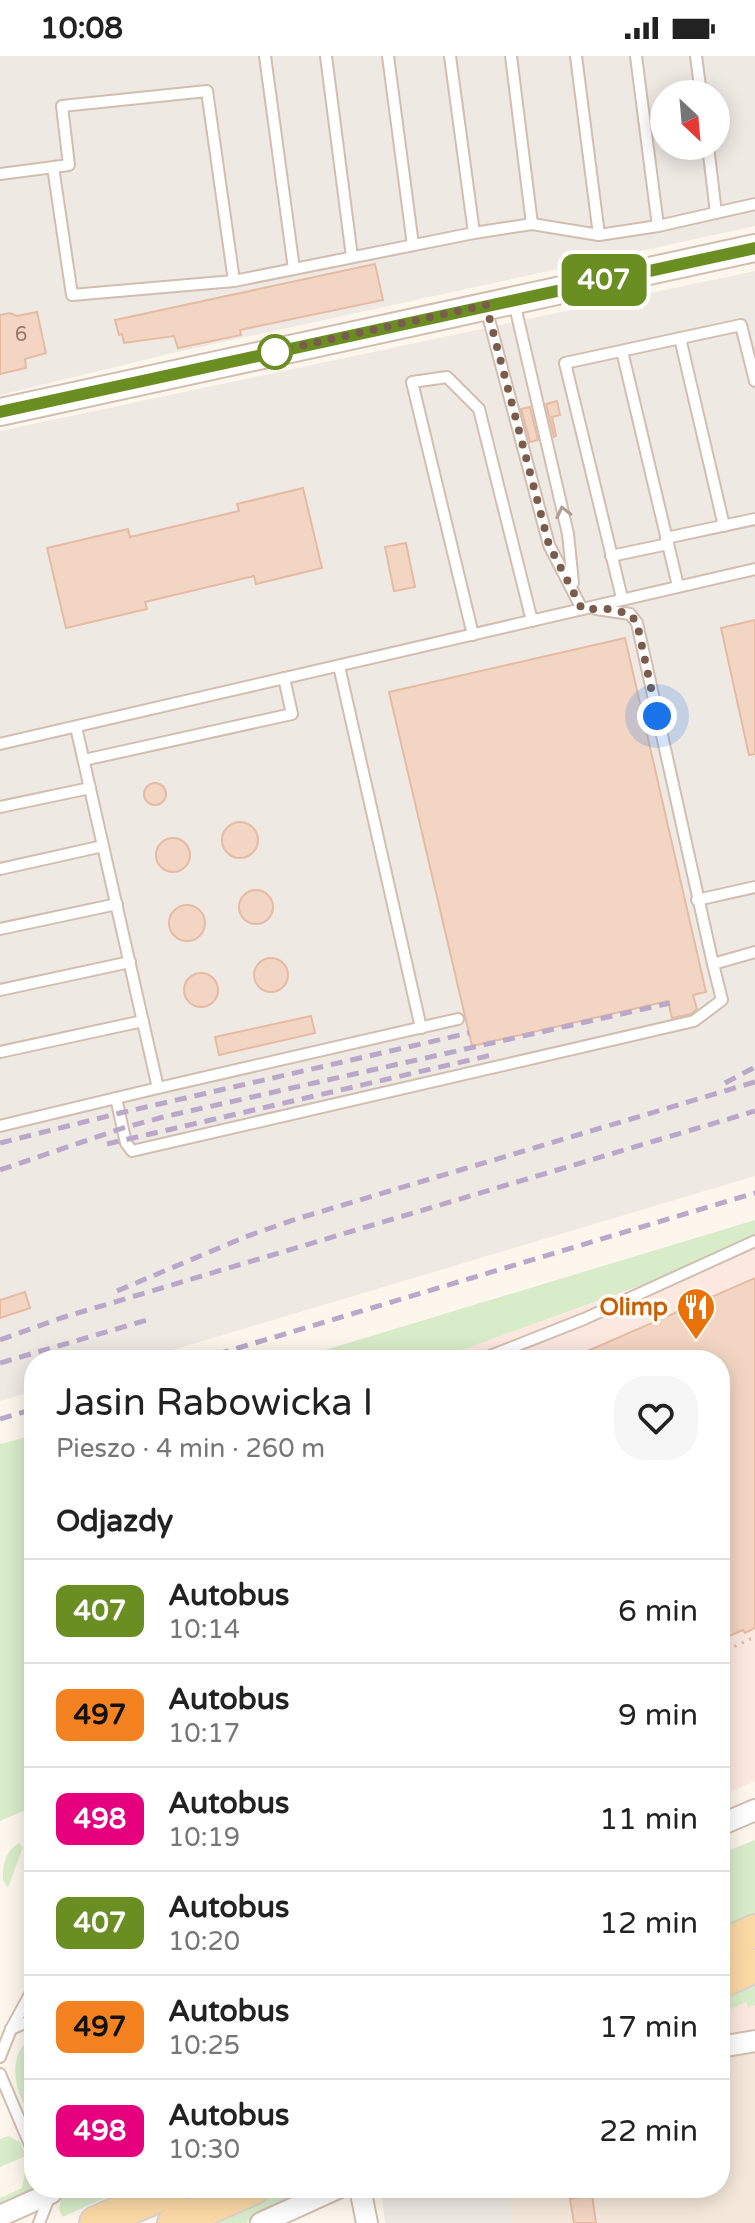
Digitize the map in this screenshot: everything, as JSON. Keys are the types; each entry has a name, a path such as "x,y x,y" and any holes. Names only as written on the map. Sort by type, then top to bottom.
{"main road":[{"path":"730,1942 755,1931"},
{"path":"730,1977 755,1966"},
{"path":"96,2223 152,2198"},
{"path":"174,2223 230,2198"}],"street":[{"path":"0,412 755,248"},
{"path":"730,1821 755,1810"},
{"path":"730,2045 755,2041"},
{"path":"0,2216 37,2198"},
{"path":"261,2223 316,2198"},
{"path":"362,2198 367,2223"}],"lane":[{"path":"265,56 294,269"},
{"path":"326,56 352,257"},
{"path":"388,56 413,245"},
{"path":"450,56 474,233"},
{"path":"511,56 532,224"},
{"path":"576,56 599,235"},
{"path":"636,56 658,226"},
{"path":"696,56 699,80"},
{"path":"0,174 69,165 62,106 207,91 234,281"},
{"path":"710,160 716,213"},
{"path":"53,167 72,295 234,281 532,224 599,235 658,226 755,204"},
{"path":"513,300 568,534 573,589"},
{"path":"486,305 549,545 582,609"},
{"path":"622,598 565,363 755,322"},
{"path":"741,325 755,381"},
{"path":"680,338 724,526"},
{"path":"622,351 678,586"},
{"path":"473,635 412,382 447,377 479,409 532,621"},
{"path":"611,556 755,519"},
{"path":"0,744 755,569"},
{"path":"116,1098 126,1143 132,1151 694,1021 722,1000 637,623 630,614 608,609 582,609"},
{"path":"339,666 421,1028"},
{"path":"84,760 292,714 284,678"},
{"path":"76,727 158,1088"},
{"path":"0,807 90,788"},
{"path":"0,869 103,846"},
{"path":"697,900 755,887"},
{"path":"0,929 117,904"},
{"path":"713,964 755,952"},
{"path":"0,990 130,962"},
{"path":"0,1126 458,1019"},
{"path":"0,1052 143,1021"},
{"path":"505,1350 584,1319 755,1241"},
{"path":"0,2057 24,2005"},
{"path":"11,2029 24,2023"},
{"path":"0,2074 24,2129"},
{"path":"39,2223 50,2198"}],"path":[{"path":"730,1648 755,1637"}],"shaded area":[{"path":"0,56 755,56 755,226 177,352 0,395"},
{"path":"755,271 755,1176 172,1350 24,1350 24,1394 0,1401 0,431"},
{"path":"755,1244 755,1781 730,1792 730,1350 462,1350"},
{"path":"746,2002 748,2008 755,2005 755,2034 730,2038 730,2009"},
{"path":"755,2050 755,2223 509,2223 508,2198 730,2198 730,2055"},
{"path":"382,2198 510,2198 511,2223 385,2223"}],"green space":[{"path":"755,1220 755,1244 462,1350 325,1350"},
{"path":"24,1438 24,1810 0,1821 0,1444"},
{"path":"755,1840 755,1918 730,1927 730,1850"},
{"path":"19,1843 23,1847 8,1888 3,1881 4,1864 10,1850"},
{"path":"755,1977 755,2005 748,2008 746,2002 730,2009 730,1988"},
{"path":"24,2044 24,2104 16,2077 18,2054"},
{"path":"8,2136 20,2142 24,2157 0,2167 0,2139"},
{"path":"24,2178 24,2196 0,2208 0,2198 22,2188"},
{"path":"62,2198 105,2198 62,2217 59,2208"},
{"path":"261,2198 302,2198 246,2223 203,2223"}],"building":[{"path":"375,264 383,300 240,330 241,335 178,348 174,336 124,343 115,320"},
{"path":"37,312 46,353 25,359 26,368 0,374 0,315"},
{"path":"557,401 560,415 552,417 554,437 546,404"},
{"path":"530,407 538,440 530,442 521,409"},
{"path":"303,488 322,568 256,584 254,576 145,602 147,609 66,628 47,548 128,529 130,537 239,511 237,504"},
{"path":"406,543 415,587 394,591 385,547"},
{"path":"755,620 755,754 749,755 721,628"},
{"path":"625,638 706,992 693,995 697,1009 691,1014 672,1018 668,1001 472,1046 389,692"},
{"path":"155,783 163,786 166,794 163,802 155,805 147,802 144,794 147,786"},
{"path":"240,822 253,827 258,840 253,853 240,858 227,853 222,840 227,827"},
{"path":"173,838 185,843 190,855 185,867 173,872 161,867 156,855 161,843"},
{"path":"256,890 268,895 273,907 268,919 256,924 244,919 239,907 244,895"},
{"path":"187,905 200,910 205,923 200,936 187,941 174,936 169,923 174,910"},
{"path":"271,958 283,963 288,975 283,987 271,992 259,987 254,975 259,963"},
{"path":"201,973 213,978 218,990 213,1002 201,1007 189,1002 184,990 189,978"},
{"path":"311,1016 315,1033 219,1055 215,1037"},
{"path":"755,1278 755,1628 730,1636 730,1350 590,1350"},
{"path":"25,1292 30,1308 0,1318 0,1300"},
{"path":"592,2198 596,2223 574,2223 570,2199"}],"railway":[{"path":"0,1170 163,1117 670,1003"},
{"path":"0,1143 469,1033"},
{"path":"107,1144 496,1054"},
{"path":"725,1083 755,1067"},
{"path":"117,1291 296,1219 755,1082"},
{"path":"0,1340 61,1318 755,1111"},
{"path":"231,1350 755,1193"},
{"path":"44,1350 147,1320"},
{"path":"0,1363 24,1356"},
{"path":"0,1419 24,1412"}],"bus line":[{"name":"407","path":"0,412 755,248"}],"place":[{"name":"Olimp","path":"696,1341"}],"route":[{"path":"275,352 268,353 486,305 514,422 549,545 582,609 608,609 630,614 637,623 657,716"}]}
